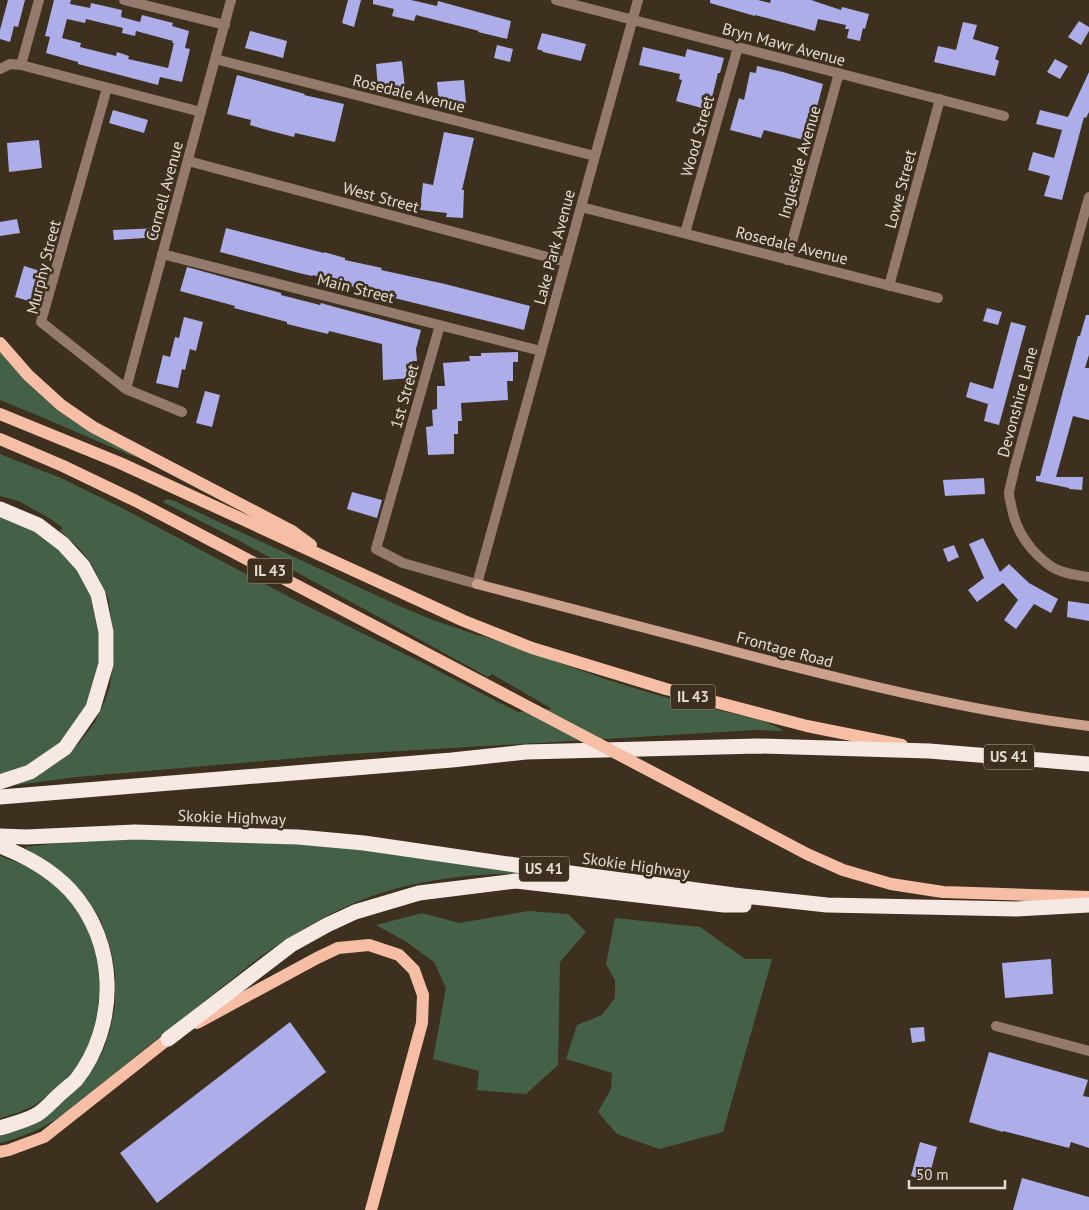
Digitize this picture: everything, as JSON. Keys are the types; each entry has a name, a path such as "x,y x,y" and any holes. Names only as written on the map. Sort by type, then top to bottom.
{"highway":[{"path":"0,509 38,525 63,544 83,566 98,594 106,632 106,664 93,708 65,748 30,772 0,782"},
{"name":"Skokie Highway","path":"0,797 442,761 526,752 758,746 929,751 1089,764"},
{"name":"Skokie Highway","path":"0,836 26,837 136,832 298,837 364,843 620,880 827,905 1016,909 1089,905"},
{"path":"0,846 37,863 55,876 71,892 90,918 100,941 107,969 108,987 106,1012 100,1035 90,1057 75,1080 38,1114 0,1128"},
{"path":"168,1039 291,945 327,924 355,912 419,893 516,881 724,905 827,905"}],"main road":[{"path":"0,343 28,375 61,405 93,427 292,531 333,561"},
{"name":"IL 43","path":"0,414 120,463 480,628 532,648 666,689 798,724 929,751"},
{"name":"IL 43","path":"0,439 64,466 136,500 807,854 843,870 891,884 944,892 1089,897"},
{"path":"0,1152 44,1138 168,1039 338,948 369,945 399,955 414,970 423,995 422,1023 372,1210"}],"street":[{"path":"21,65 39,0"},
{"path":"124,0 225,25"},
{"name":"Cornell Avenue","path":"126,389 231,0"},
{"name":"Bryn Mawr Avenue","path":"556,0 1004,116"},
{"name":"Lake Park Avenue","path":"477,584 638,0"},
{"name":"Wood Street","path":"685,233 738,47"},
{"name":"Rosedale Avenue","path":"215,59 594,156"},
{"path":"0,69 10,64 21,65 201,112"},
{"name":"Ingleside Avenue","path":"787,260 839,73"},
{"name":"Murphy Street","path":"107,88 41,322 126,389 182,412"},
{"name":"Lowe Street","path":"889,286 940,99"},
{"name":"West Street","path":"188,161 566,262"},
{"name":"Devonshire Lane","path":"1089,197 1009,493 1016,525 1023,538 1033,550 1049,565 1069,574 1089,577"},
{"name":"Rosedale Avenue","path":"581,207 938,298"},
{"name":"Main Street","path":"162,254 542,351"},
{"name":"1st Street","path":"440,325 376,549 403,563 477,584"},
{"name":"Frontage Road","path":"477,584 852,682 958,705 1089,726"},
{"path":"996,1026 1089,1051"}],"green space":[{"path":"0,352 101,437 137,458 0,400"},
{"path":"0,454 63,479 118,506 297,601 518,712 552,709 492,674 488,677 236,539 163,502 166,499 172,500 433,620 605,679 664,697 764,721 783,730 755,730 333,755 77,777 0,787 60,761 79,743 95,722 110,685 114,658 114,636 108,597 92,565 79,548 60,531 63,528 19,501 0,496"},
{"path":"0,514 22,521 67,553 90,587 102,634 100,667 87,706 67,734 53,749 36,761 14,771 0,774"},
{"path":"84,840 245,841 327,846 420,857 575,880 511,874 459,877 387,891 343,908 261,956 61,1116 32,1132 0,1143 0,1132 91,1070 103,1051 115,1006 115,974 112,955 100,919 87,898 65,875 25,848"},
{"path":"0,856 29,867 58,886 85,919 102,970 96,1027 79,1065 50,1094 33,1106 0,1118"},
{"path":"528,911 568,914 586,932 560,962 558,1065 526,1094 477,1090 479,1071 433,1059 446,988 434,962 405,941 376,925 422,913 459,923"},
{"path":"615,918 700,927 745,959 772,959 723,1132 659,1149 617,1134 598,1112 611,1089 612,1073 566,1059 577,1025 602,1015 615,998 615,980 606,964"}],"building":[{"path":"8,0 25,0 18,27 14,26 10,42 0,39 0,30"},
{"path":"54,0 71,0 70,4 90,8 91,3 122,10 121,17 140,22 142,15 173,23 172,26 189,31 185,48 190,49 182,82 160,77 158,85 78,64 78,62 46,53 50,37 45,36","holes":["67,19 85,23 86,19 123,28 122,33 135,36 136,31 173,41 168,68 128,59 129,56 117,52 116,56 80,47 81,43 62,38"]},
{"path":"348,0 361,0 354,27 342,23"},
{"path":"373,0 411,0 437,6 438,1 511,21 507,39 416,15 414,21 392,16 394,9 373,4"},
{"path":"710,0 758,0 770,3 771,0 811,0 841,10 842,7 869,14 860,41 847,38 849,29 845,29 846,25 818,19 815,31 710,3"},
{"path":"1079,21 1089,27 1089,31 1081,45 1068,37"},
{"path":"963,22 977,25 973,39 999,47 995,59 999,61 995,76 934,62 938,46 956,50"},
{"path":"250,31 287,41 283,58 245,48"},
{"path":"542,33 586,44 581,61 537,49"},
{"path":"497,45 513,49 510,62 494,58"},
{"path":"643,47 685,57 687,49 724,58 720,73 718,73 709,110 676,101 682,80 679,79 680,74 639,65"},
{"path":"1055,59 1068,66 1060,79 1047,72"},
{"path":"402,61 405,88 378,90 376,64"},
{"path":"757,66 823,84 808,141 764,130 761,138 730,130 739,98 744,100 750,72 756,73"},
{"path":"1089,72 1089,112 1086,118 1084,117 1062,200 1044,196 1050,176 1028,170 1033,152 1054,158 1062,130 1036,124 1040,110 1068,117"},
{"path":"237,75 304,95 344,104 335,142 295,133 294,137 267,130 250,125 251,120 227,114"},
{"path":"464,80 466,103 439,105 437,82"},
{"path":"113,110 148,120 144,133 109,123"},
{"path":"444,132 474,138 462,190 464,190 463,218 446,217 447,213 420,210 423,183 433,185"},
{"path":"39,140 42,168 9,172 7,143"},
{"path":"17,219 20,233 0,236 0,222"},
{"path":"162,228 160,237 114,240 113,230"},
{"path":"226,228 324,252 345,258 345,260 382,268 381,270 530,306 524,330 220,252"},
{"path":"24,266 40,271 32,302 15,297"},
{"path":"187,267 281,293 281,295 320,305 321,303 421,330 416,349 417,361 412,361 413,378 383,380 382,344 329,331 328,334 287,324 287,322 180,291"},
{"path":"987,308 1002,312 998,325 983,321"},
{"path":"1086,315 1089,315 1089,355 1085,368 1089,368 1089,420 1073,416 1056,477 1083,477 1082,490 1069,489 1036,481 1036,476 1040,476 1078,336 1080,336"},
{"path":"184,317 203,322 196,351 190,349 185,370 182,369 178,388 156,383 163,355 170,357 175,337 179,338"},
{"path":"1011,322 1026,326 999,425 984,421 988,404 966,397 970,382 993,389"},
{"path":"518,352 518,362 513,362 513,381 507,381 508,400 461,403 462,421 458,421 458,434 454,434 454,454 428,455 426,427 433,426 432,410 437,409 437,386 445,386 443,363 470,361 469,356 481,356 481,353"},
{"path":"205,391 220,395 212,427 196,423"},
{"path":"984,478 985,494 945,496 943,480"},
{"path":"352,492 382,500 377,518 347,509"},
{"path":"983,538 1000,572 1009,564 1029,583 1058,599 1051,613 1034,604 1016,629 1004,620 1018,600 1003,583 977,602 968,590 984,578 969,544"},
{"path":"954,545 959,557 948,562 943,549"},
{"path":"1068,601 1089,604 1089,621 1067,617"},
{"path":"1051,959 1053,994 1005,998 1002,963"},
{"path":"290,1022 326,1072 157,1203 120,1153"},
{"path":"924,1027 925,1041 912,1043 910,1028"},
{"path":"989,1052 1088,1080 1083,1096 1089,1097 1089,1148 1071,1142 1069,1148 969,1122"},
{"path":"920,1142 937,1147 928,1181 911,1176"},
{"path":"1022,1178 1089,1197 1089,1210 1013,1210"}]}
